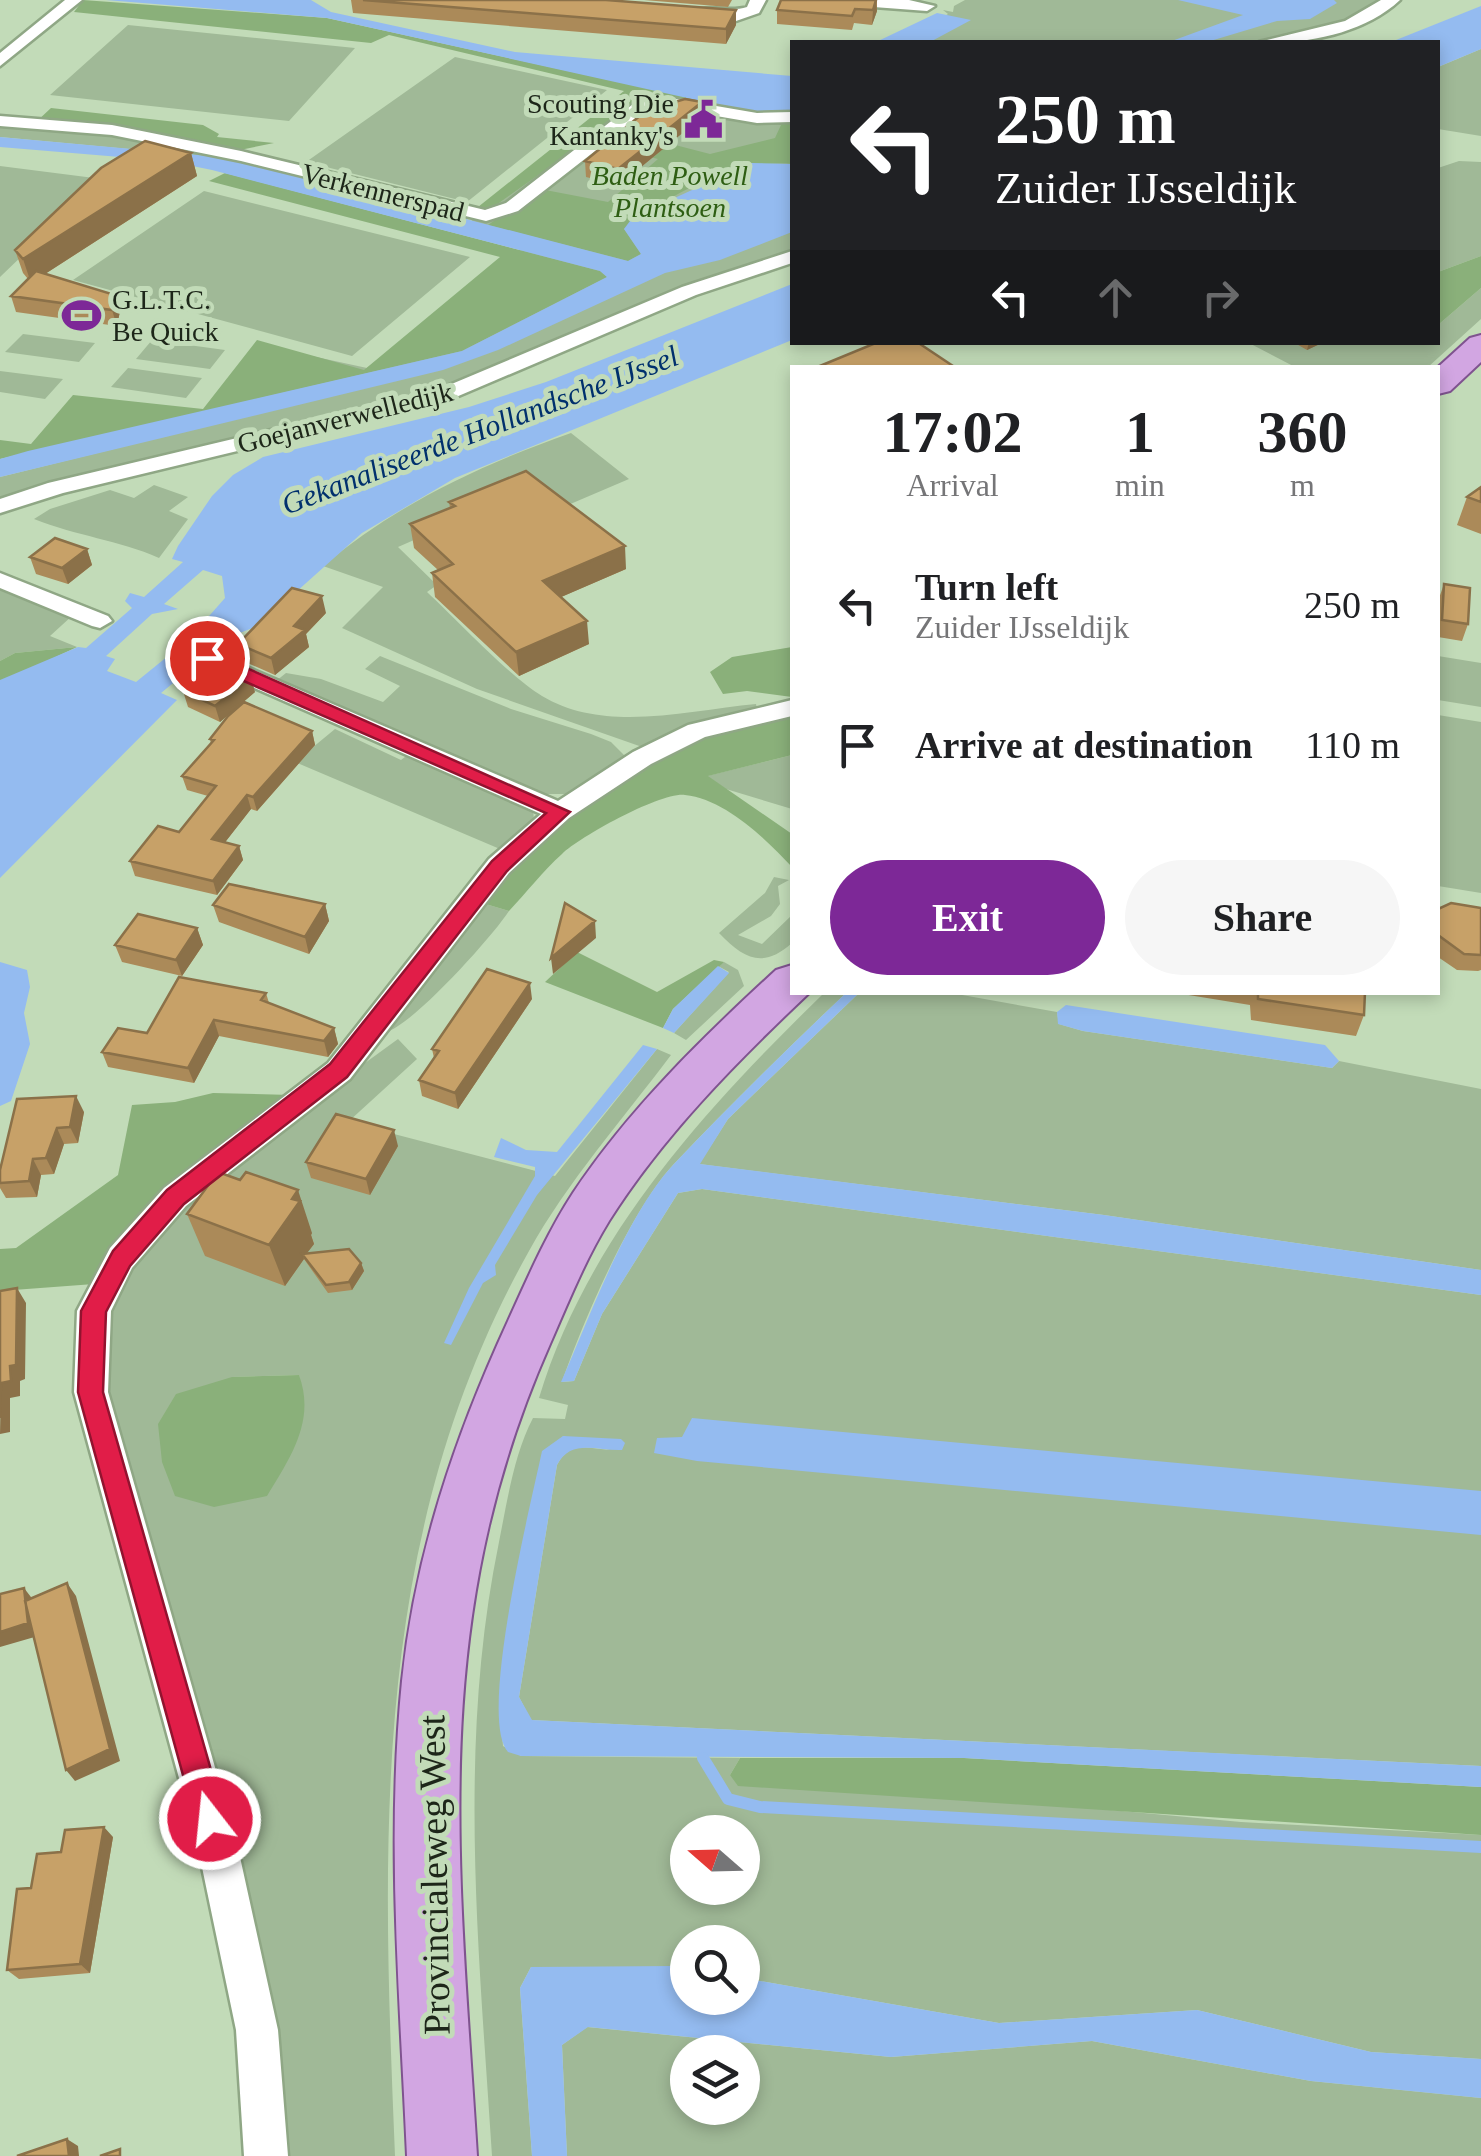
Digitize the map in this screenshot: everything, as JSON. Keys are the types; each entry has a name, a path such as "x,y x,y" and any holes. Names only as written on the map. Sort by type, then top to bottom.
{"main road":[{"path":"1440,382 1481,345"},
{"name":"Provincialeweg West","path":"442,2156 427,1799 432,1680 469,1475 499,1394 590,1209 685,1088 790,984"}],"street":[{"path":"0,61 74,0"},
{"path":"677,11 736,16 754,10 758,0"},
{"path":"847,0 927,6"},
{"path":"1277,40 1350,25 1392,0"},
{"name":"Verkennerspad","path":"0,121 112,130 241,156 486,216 512,207 643,106 658,101 757,118 790,117"},
{"name":"Goejanverwelledijk","path":"0,506 56,488 442,396 581,340 654,304 790,258"},
{"path":"0,580 100,621"},
{"path":"207,658 560,812"},
{"path":"266,2156 257,2030 218,1848 90,1392 94,1311 121,1258 176,1197 338,1070 499,866 560,812 642,758 697,731 790,708"}],"green space":[{"path":"83,0 327,18 790,120 790,164 746,167 725,173 662,203 624,229 641,254 628,261 488,225 540,189 608,202 658,159 602,145 621,131 710,154 775,138 781,125 651,95 489,210 478,207 624,91 389,35 371,43 74,12"},
{"path":"965,0 1387,0 1332,27 1267,40 905,40 948,14 943,10 953,12 954,6"},
{"path":"128,25 355,48 289,121 50,95"},
{"path":"1481,49 1481,136 1440,129 1440,66"},
{"path":"455,57 607,90 467,202 306,162"},
{"name":"Baden Powell Plantsoen","path":"648,83 790,106 790,255 690,288 469,384 0,504 0,477 198,428 256,344 367,368 526,246 466,225"},
{"path":"51,108 203,125 219,134 217,137 274,143 230,152 36,122"},
{"path":"0,124 93,129 226,158 0,137"},
{"path":"1459,161 1481,162 1481,256 1440,271 1440,167"},
{"path":"0,166 102,179 0,277"},
{"path":"225,173 600,271 607,277 462,351 0,459 0,440 31,444 73,395 203,409 257,340 364,370 500,257 209,181"},
{"path":"204,191 470,257 352,356 73,280"},
{"path":"1481,256 1481,288 1440,323 1440,271"},
{"path":"1481,288 1481,319 1430,365 1291,365 1253,345 1440,345 1440,323"},
{"path":"23,334 95,343 79,362 5,352"},
{"path":"152,340 225,350 210,369 136,359"},
{"path":"128,368 202,378 186,398 111,387"},
{"path":"0,371 63,379 45,399 0,392"},
{"path":"571,433 629,479 561,508 535,487 398,547 437,585 427,592 515,676 567,708 620,717 756,704 757,709 645,748 477,689 342,628 383,587 323,566 380,524 441,488"},
{"path":"154,485 188,497 169,511 188,519 159,558 34,519 50,509 110,490 134,498"},
{"path":"0,586 73,615 50,636 77,647 15,653 0,661"},
{"path":"77,647 0,680 0,661 15,653"},
{"path":"790,647 790,697 747,691 723,694 710,672 732,657"},
{"path":"380,656 511,709 611,742 626,757 574,794 536,794 276,681 286,673 321,679 383,702 400,686 365,669"},
{"path":"1440,656 1481,663 1481,707 1440,700"},
{"path":"790,715 790,756 708,776 790,833 790,865 730,812 700,798 674,796 622,817 572,846 509,911 479,902 552,831 605,788 663,753 730,728"},
{"path":"1440,715 1481,722 1481,893 1440,886"},
{"path":"335,729 401,760 414,750 523,800 533,810 534,820 507,852 295,762"},
{"path":"790,755 790,808 726,789 707,776"},
{"path":"774,877 789,880 778,886 780,904 771,916 738,935 762,944 790,917 790,945 772,956 754,958 719,933 765,893"},
{"path":"479,902 509,911 432,997 386,1032"},
{"path":"577,952 657,992 714,960 724,962 673,1009 663,1028 545,982"},
{"path":"724,962 738,970 744,986 686,1040 674,1033 729,972 718,966"},
{"path":"822,995 844,995 715,1121 657,1185 609,1268 562,1382 574,1381 602,1314 678,1193 702,1189 1481,1295 1481,1766 531,1720 519,1697 557,1465 573,1449 610,1450 563,1436 499,1697 503,1746 521,1756 740,1758 730,1775 1241,1822 1481,1835 1481,2059 1371,2052 1197,2010 999,2023 760,1981 760,1925 670,1925 670,1968 531,1967 520,1988 532,2156 492,2156 477,1925 475,1771 486,1618 499,1542 512,1478 533,1418 565,1419 568,1405 539,1398 560,1339 620,1229 695,1129"},
{"path":"857,995 962,995 1057,1012 1059,1024 1083,1031 1332,1068 1339,1061 1481,1089 1481,1270 1104,1215 699,1164 728,1119"},
{"path":"398,1039 417,1059 348,1122 555,1176 657,1049 671,1055 578,1175 529,1251 477,1359 439,1469 413,1580 397,1692 389,1806 395,2156 283,2156 111,1406 103,1347 117,1284 214,1173","holes":["299,1375 302,1409 232,1377"]},
{"path":"213,1093 292,1095 94,1284 0,1291 0,1249 16,1248 118,1175 132,1105 175,1102"},
{"path":"299,1375 302,1423 292,1453 267,1496 214,1507 175,1496 162,1462 158,1424 176,1394 232,1377"},
{"path":"740,1758 964,1758 1481,1787 1481,1835 738,1786 730,1775"},
{"path":"587,2027 670,2035 670,2125 760,2125 760,2044 891,2057 1092,2041 1311,2081 1481,2098 1481,2156 567,2156 562,2045"}],"water":[{"path":"106,0 311,0 331,12 515,52 790,76 790,112 773,117 327,18"},
{"path":"1178,0 1337,3 1310,19 1277,21 1214,40 1174,40 1243,15"},
{"path":"1481,6 1481,49 1440,66 1440,40 1396,40"},
{"path":"937,13 971,20 934,40 880,40"},
{"path":"0,137 231,158 628,261 641,254 624,229 633,217 751,163 790,164 790,233 720,260 665,273 498,350 443,370 0,477 0,459 28,451 462,351 607,277 600,271 212,170 168,161 0,147"},
{"name":"Gekanaliseerde Hollandsche IJssel","path":"790,285 790,341 455,478 362,533 258,626 229,637 212,652 187,641 225,598 222,576 203,570 164,604 178,609 152,614 106,656 115,659 107,671 136,682 168,656 194,666 161,693 177,700 0,878 0,680 78,647 86,648 132,608 125,601 130,593 144,597 183,562 172,559 212,496 233,475 263,457 469,407 546,382"},
{"path":"0,962 27,970 30,987 24,1013 30,1044 11,1101 0,1106"},
{"path":"718,966 729,973 674,1033 663,1028 673,1009"},
{"path":"844,995 857,995 728,1119 700,1164 1104,1215 1481,1270 1481,1295 702,1189 678,1193 602,1314 574,1381 561,1382 639,1212 673,1165"},
{"path":"1066,1005 1325,1045 1339,1061 1332,1068 1083,1031 1058,1024 1057,1012"},
{"path":"643,1045 657,1049 537,1195 495,1265 496,1275 483,1283 451,1345 444,1343 469,1288 535,1176 535,1167 494,1157 501,1138 526,1150 557,1152"},
{"path":"692,1418 1481,1491 1481,1535 697,1461 654,1453 657,1438 682,1437"},
{"path":"563,1436 621,1439 625,1443 622,1450 570,1451 557,1465 519,1697 532,1720 1481,1766 1481,1787 964,1758 521,1756 508,1752 500,1731 499,1698 510,1607 542,1451"},
{"path":"670,1966 670,2015 760,2015 760,1981 999,2023 1197,2010 1371,2052 1481,2059 1481,2098 1311,2081 1092,2041 891,2057 760,2044 760,2035 670,2035 588,2027 562,2045 567,2156 532,2156 520,1988 531,1967"}],"building":[{"path":"363,0 606,0 736,10 726,29"},
{"path":"781,0 876,0 873,10 855,9 852,16 777,10"},
{"path":"685,99 702,102 618,169 585,161 647,110"},
{"path":"145,141 191,153 23,259 15,250 101,168"},
{"path":"36,271 115,295 112,310 11,296"},
{"path":"871,345 922,345 952,365 822,365"},
{"path":"526,471 625,546 543,581 587,621 516,652 432,573 453,564 410,524 455,506 449,502"},
{"path":"1481,487 1481,502 1467,497"},
{"path":"55,538 87,549 62,568 30,557"},
{"path":"1444,584 1470,588 1468,624 1442,620"},
{"path":"292,588 322,596 294,626 305,630 271,658 238,644"},
{"path":"219,663 251,677 215,706 183,691"},
{"path":"244,702 312,731 253,797 247,795 212,839 239,846 213,881 130,861 158,826 179,832 216,786 182,776 214,740 210,739 228,716"},
{"path":"229,884 325,904 305,937 213,905"},
{"path":"565,903 595,921 551,958"},
{"path":"1451,903 1481,908 1481,955 1464,954 1440,936 1440,908"},
{"path":"138,914 197,928 176,960 115,945"},
{"path":"487,969 530,983 455,1093 419,1080 439,1051 432,1049"},
{"path":"179,977 266,993 261,1000 334,1028 324,1041 214,1020 188,1068 102,1052 118,1028 147,1033"},
{"path":"1258,995 1365,995 1364,1015 1258,999"},
{"path":"76,1096 70,1127 57,1128 46,1158 33,1159 29,1181 0,1183 17,1099"},
{"path":"336,1114 394,1130 366,1179 306,1162"},
{"path":"218,1172 240,1180 246,1172 298,1190 292,1199 300,1201 269,1245 187,1214"},
{"path":"349,1249 361,1263 349,1282 326,1285 302,1254"},
{"path":"17,1288 16,1365 10,1366 11,1381 1,1383 0,1418 0,1291"},
{"path":"67,1583 110,1749 66,1770 25,1601"},
{"path":"24,1588 28,1623 0,1632 0,1594"},
{"path":"104,1827 80,1964 7,1970 17,1889 31,1888 37,1854 61,1852 65,1830"},
{"path":"67,2139 69,2156 17,2156"},
{"path":"120,2149 120,2156 100,2156"}],"waterway":[{"path":"703,1758 728,1799 760,1807 1481,1847"}],"place":[{"name":"Scouting Die Kantanky's","path":"704,119"},
{"name":"G.L.T.C. Be Quick","path":"82,315"}],"route":[{"path":"207,658 560,812 499,866 369,1036 338,1070 176,1197 121,1258 94,1311 90,1392 210,1819"}]}
